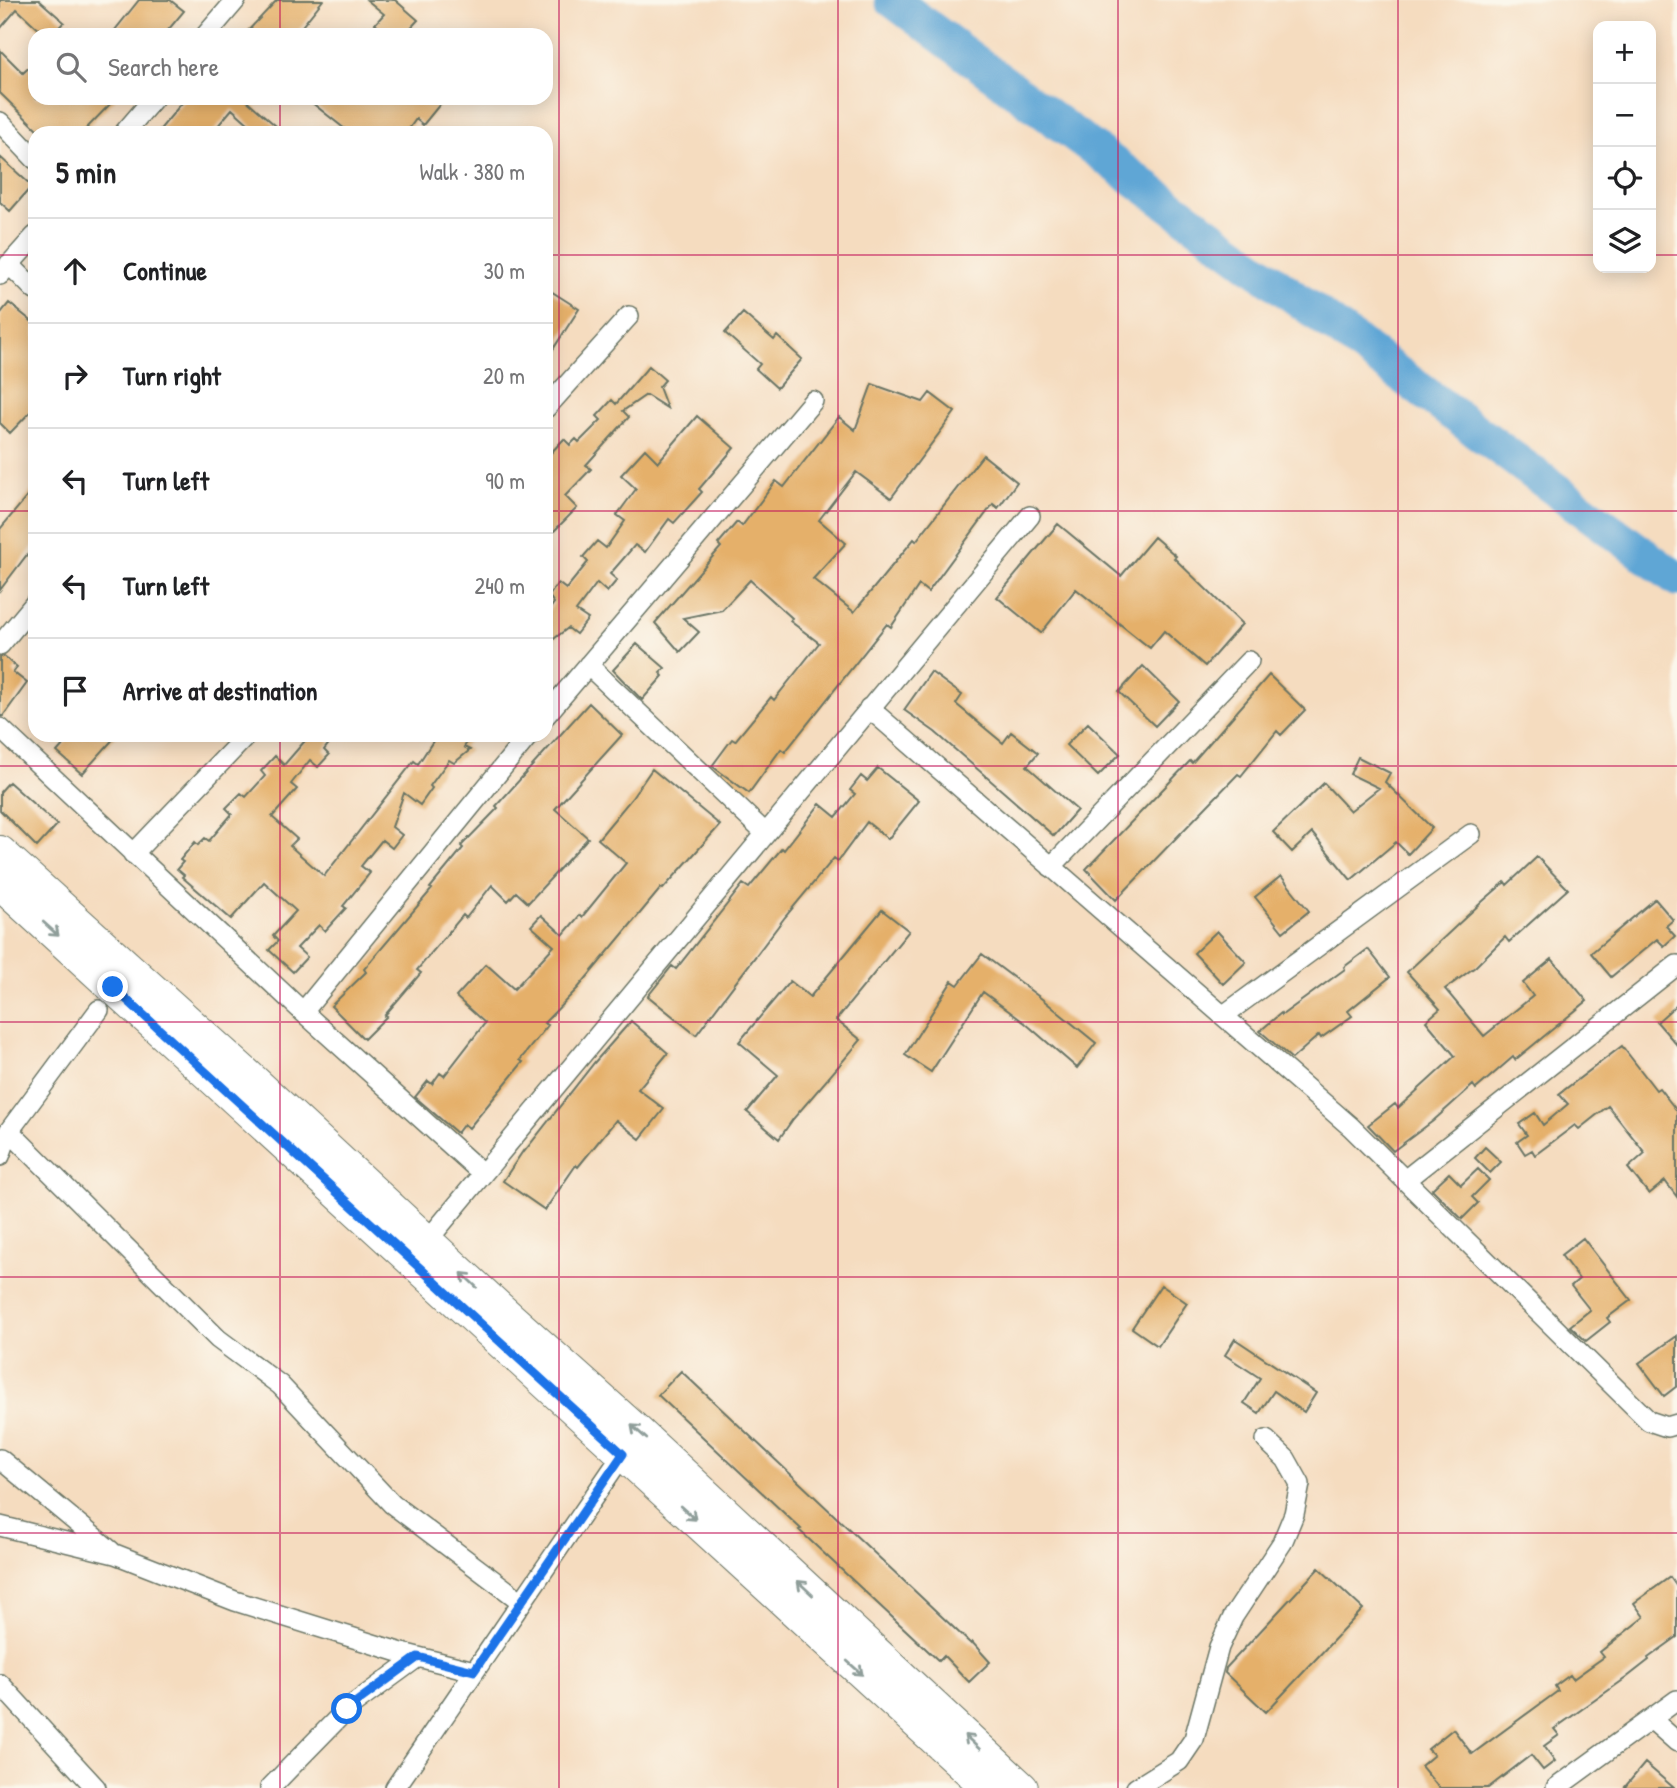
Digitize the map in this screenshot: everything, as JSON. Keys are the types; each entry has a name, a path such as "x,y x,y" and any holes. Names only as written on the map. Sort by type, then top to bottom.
{"main road":[{"path":"0,852 638,1432 1022,1788"},
{"path":"0,884 988,1788"}],"street":[{"path":"212,28 236,0"},
{"path":"130,126 147,105"},
{"path":"0,121 28,151"},
{"path":"28,244 4,270 28,285"},
{"path":"553,400 629,316"},
{"path":"553,702 588,665 813,401"},
{"path":"427,1241 1030,516"},
{"path":"0,645 28,611"},
{"path":"1051,867 1249,661"},
{"path":"588,665 765,833"},
{"path":"869,708 1351,1127 1649,1421 1667,1427 1677,1423"},
{"path":"0,728 303,1012 483,1174"},
{"path":"133,854 240,742"},
{"path":"303,1012 524,742"},
{"path":"1224,1015 1471,834"},
{"path":"1405,1180 1677,965"},
{"path":"0,1156 9,1131 99,1010"},
{"path":"9,1131 218,1339 280,1385 392,1504 522,1602"},
{"path":"1136,1788 1179,1761 1195,1739 1219,1647 1233,1618 1282,1543 1294,1514 1300,1484 1286,1459 1266,1440"},
{"path":"395,1788 623,1454"},
{"path":"0,1459 115,1554"},
{"path":"0,1526 115,1554 235,1601 418,1657 474,1671"},
{"path":"270,1788 347,1709 418,1657"},
{"path":"0,1684 96,1788"},
{"path":"1556,1788 1677,1700"},
{"path":"1651,1719 1677,1742"}],"building":[{"path":"0,0 39,0 64,22 58,28 37,28 17,9 0,29"},
{"path":"139,0 170,0 184,11 170,28 117,28"},
{"path":"277,0 323,0 301,28 251,28"},
{"path":"367,0 395,0 418,20 411,28 380,28 375,24 384,14"},
{"path":"0,50 23,73 28,68 28,105 109,105 89,126 34,126 0,93"},
{"path":"180,105 252,105 276,126 251,126 232,109 218,126 163,126"},
{"path":"315,105 439,105 423,125 416,119 411,126 341,126"},
{"path":"0,157 28,182 28,191 10,211 0,202"},
{"path":"553,292 579,309 553,349"},
{"path":"9,303 28,318 28,414 10,433 0,423 0,314"},
{"path":"743,313 774,340 777,336 802,359 777,388 756,369 760,364 725,333"},
{"path":"649,366 665,380 659,387 667,408 646,395 623,411 629,417 586,465 591,469 565,496 577,508 553,532 553,451 564,439 570,445 576,439 579,442 601,420 597,416 612,400 616,404"},
{"path":"872,384 923,402 930,393 955,412 891,498 856,472 819,520 846,543 813,579 854,612 914,539 916,541 983,455 1017,482 998,508 993,504 928,592 919,585 891,627 887,624 785,752 781,749 749,793 712,766 732,739 735,741 771,697 774,700 819,643 790,621 792,618 750,580 722,610 683,618 699,632 680,652 655,623 721,547 718,544 737,522 742,526 776,481 784,487 839,417 855,430"},
{"path":"697,416 734,448 699,489 702,492 674,523 669,519 645,552 635,545 610,574 617,580 607,592 597,583 576,611 588,619 576,634 568,628 553,640 553,590 558,583 566,589 588,562 583,557 597,541 606,548 625,521 617,515 636,489 621,475 645,449 658,462"},
{"path":"28,495 28,553 0,590 0,529"},
{"path":"1058,524 1121,576 1154,537 1242,624 1205,666 1164,631 1150,648 1076,589 1041,633 997,597"},
{"path":"637,644 665,668 660,673 663,676 642,700 613,670"},
{"path":"4,656 17,667 13,672 27,683 3,716 0,716 0,657"},
{"path":"1143,666 1179,701 1155,726 1119,692"},
{"path":"931,672 962,695 956,704 1003,743 1011,732 1038,753 1027,766 1077,810 1054,836 935,732 904,710"},
{"path":"1269,675 1305,710 1281,735 1277,731 1241,776 1238,774 1116,900 1086,869 1190,761 1192,763"},
{"path":"589,703 622,735 555,809 588,838 528,903 516,892 508,901 492,885 466,918 463,915 417,970 421,973 385,1015 387,1016 364,1039 331,1006 366,972 364,969 432,889 430,888 463,848 461,846 498,808 496,806"},
{"path":"1088,723 1120,754 1098,776 1066,745"},
{"path":"66,742 111,742 82,774 57,752"},
{"path":"304,742 330,742 324,750 329,755 318,767 310,760 291,784 297,789 272,817 297,839 290,846 324,876 414,761 418,764 432,742 467,742 464,747 470,750 454,763 449,760 420,805 404,793 392,827 402,835 392,848 382,840 361,866 370,873 343,906 346,908 325,931 319,925 297,948 307,957 293,972 269,950 278,941 273,936 296,911 264,882 231,919 182,877 184,875 177,869 183,862 180,860 195,842 198,845 205,838 209,841 232,814 226,808 241,793 246,797 265,776 261,771 275,756 284,765"},
{"path":"1358,757 1390,773 1385,782 1432,828 1408,854 1396,842 1351,880 1312,833 1292,852 1273,832 1324,783 1350,811 1379,788 1350,774"},
{"path":"878,768 919,801 888,839 867,822 838,861 834,858 785,917 696,1035 648,996 672,966 676,969 743,884 749,888 782,848 784,850 820,804 836,817 855,794 850,790 861,776 867,781"},
{"path":"652,769 720,825 663,889 661,888 578,988 544,1023 548,1025 520,1060 523,1062 469,1128 464,1124 457,1133 415,1097 428,1081 432,1084 440,1073 444,1076 485,1023 456,997 486,964 514,989 554,946 531,926 541,915 563,935 580,915 582,917 626,863 598,839"},
{"path":"9,782 57,825 37,847 0,810 0,792"},
{"path":"1537,857 1568,889 1509,942 1505,937 1475,967 1445,989 1484,1036 1533,996 1523,983 1552,959 1587,1001 1476,1089 1473,1085 1433,1121 1393,1151 1368,1125 1395,1104 1398,1108 1455,1056 1426,1021 1440,1009 1407,972 1483,901 1505,882 1507,885"},
{"path":"1281,876 1309,911 1283,932 1255,897"},
{"path":"1655,899 1673,920 1666,926 1675,936 1664,946 1657,939 1611,977 1591,953"},
{"path":"882,910 909,931 836,1020 861,1040 779,1139 747,1112 778,1075 739,1042 790,981 810,997"},
{"path":"1217,931 1246,962 1223,984 1194,953"},
{"path":"1368,949 1390,977 1348,1011 1352,1016 1321,1038 1319,1035 1292,1059 1260,1031 1281,1013 1282,1015 1345,969 1344,967"},
{"path":"982,954 1096,1043 1077,1068 1025,1023 983,992 931,1072 905,1055 952,981 958,985"},
{"path":"1677,1004 1677,1045 1657,1022"},
{"path":"631,1021 668,1053 638,1089 664,1109 640,1139 616,1120 578,1167 576,1165 545,1210 503,1181 523,1151"},
{"path":"1622,1046 1656,1090 1659,1088 1677,1111 1677,1197 1665,1181 1649,1194 1628,1168 1645,1153 1608,1106 1579,1129 1575,1125 1535,1155 1532,1150 1525,1154 1517,1142 1527,1135 1519,1124 1535,1113 1543,1125 1568,1104 1559,1094"},
{"path":"1485,1147 1501,1162 1490,1173 1475,1158"},
{"path":"1478,1169 1489,1180 1472,1197 1478,1203 1462,1219 1432,1189 1449,1173 1461,1185"},
{"path":"1583,1238 1631,1300 1607,1318 1610,1322 1586,1341 1570,1326 1590,1310 1571,1286 1579,1279 1561,1255"},
{"path":"1161,1285 1187,1303 1158,1346 1132,1328"},
{"path":"1677,1336 1677,1386 1664,1396 1639,1363"},
{"path":"1235,1339 1316,1393 1304,1412 1274,1391 1259,1413 1244,1403 1260,1378 1225,1355"},
{"path":"681,1371 971,1644 972,1642 990,1662 969,1682 944,1656 939,1661 799,1530 801,1529 658,1395"},
{"path":"1319,1568 1363,1609 1266,1712 1225,1673 1226,1668"},
{"path":"1670,1577 1677,1587 1677,1637 1626,1678 1554,1729 1559,1735 1544,1746 1555,1761 1543,1770 1531,1755 1488,1788 1439,1788 1421,1766 1434,1755 1428,1749 1453,1729 1472,1754 1558,1691 1555,1686 1570,1675 1573,1679 1604,1657 1600,1652 1644,1617 1634,1603"},
{"path":"1645,1763 1674,1788 1624,1788"}],"waterway":[{"path":"892,0 1677,579"}],"route":[{"path":"113,987 623,1454 474,1671 418,1657 347,1709"}]}
